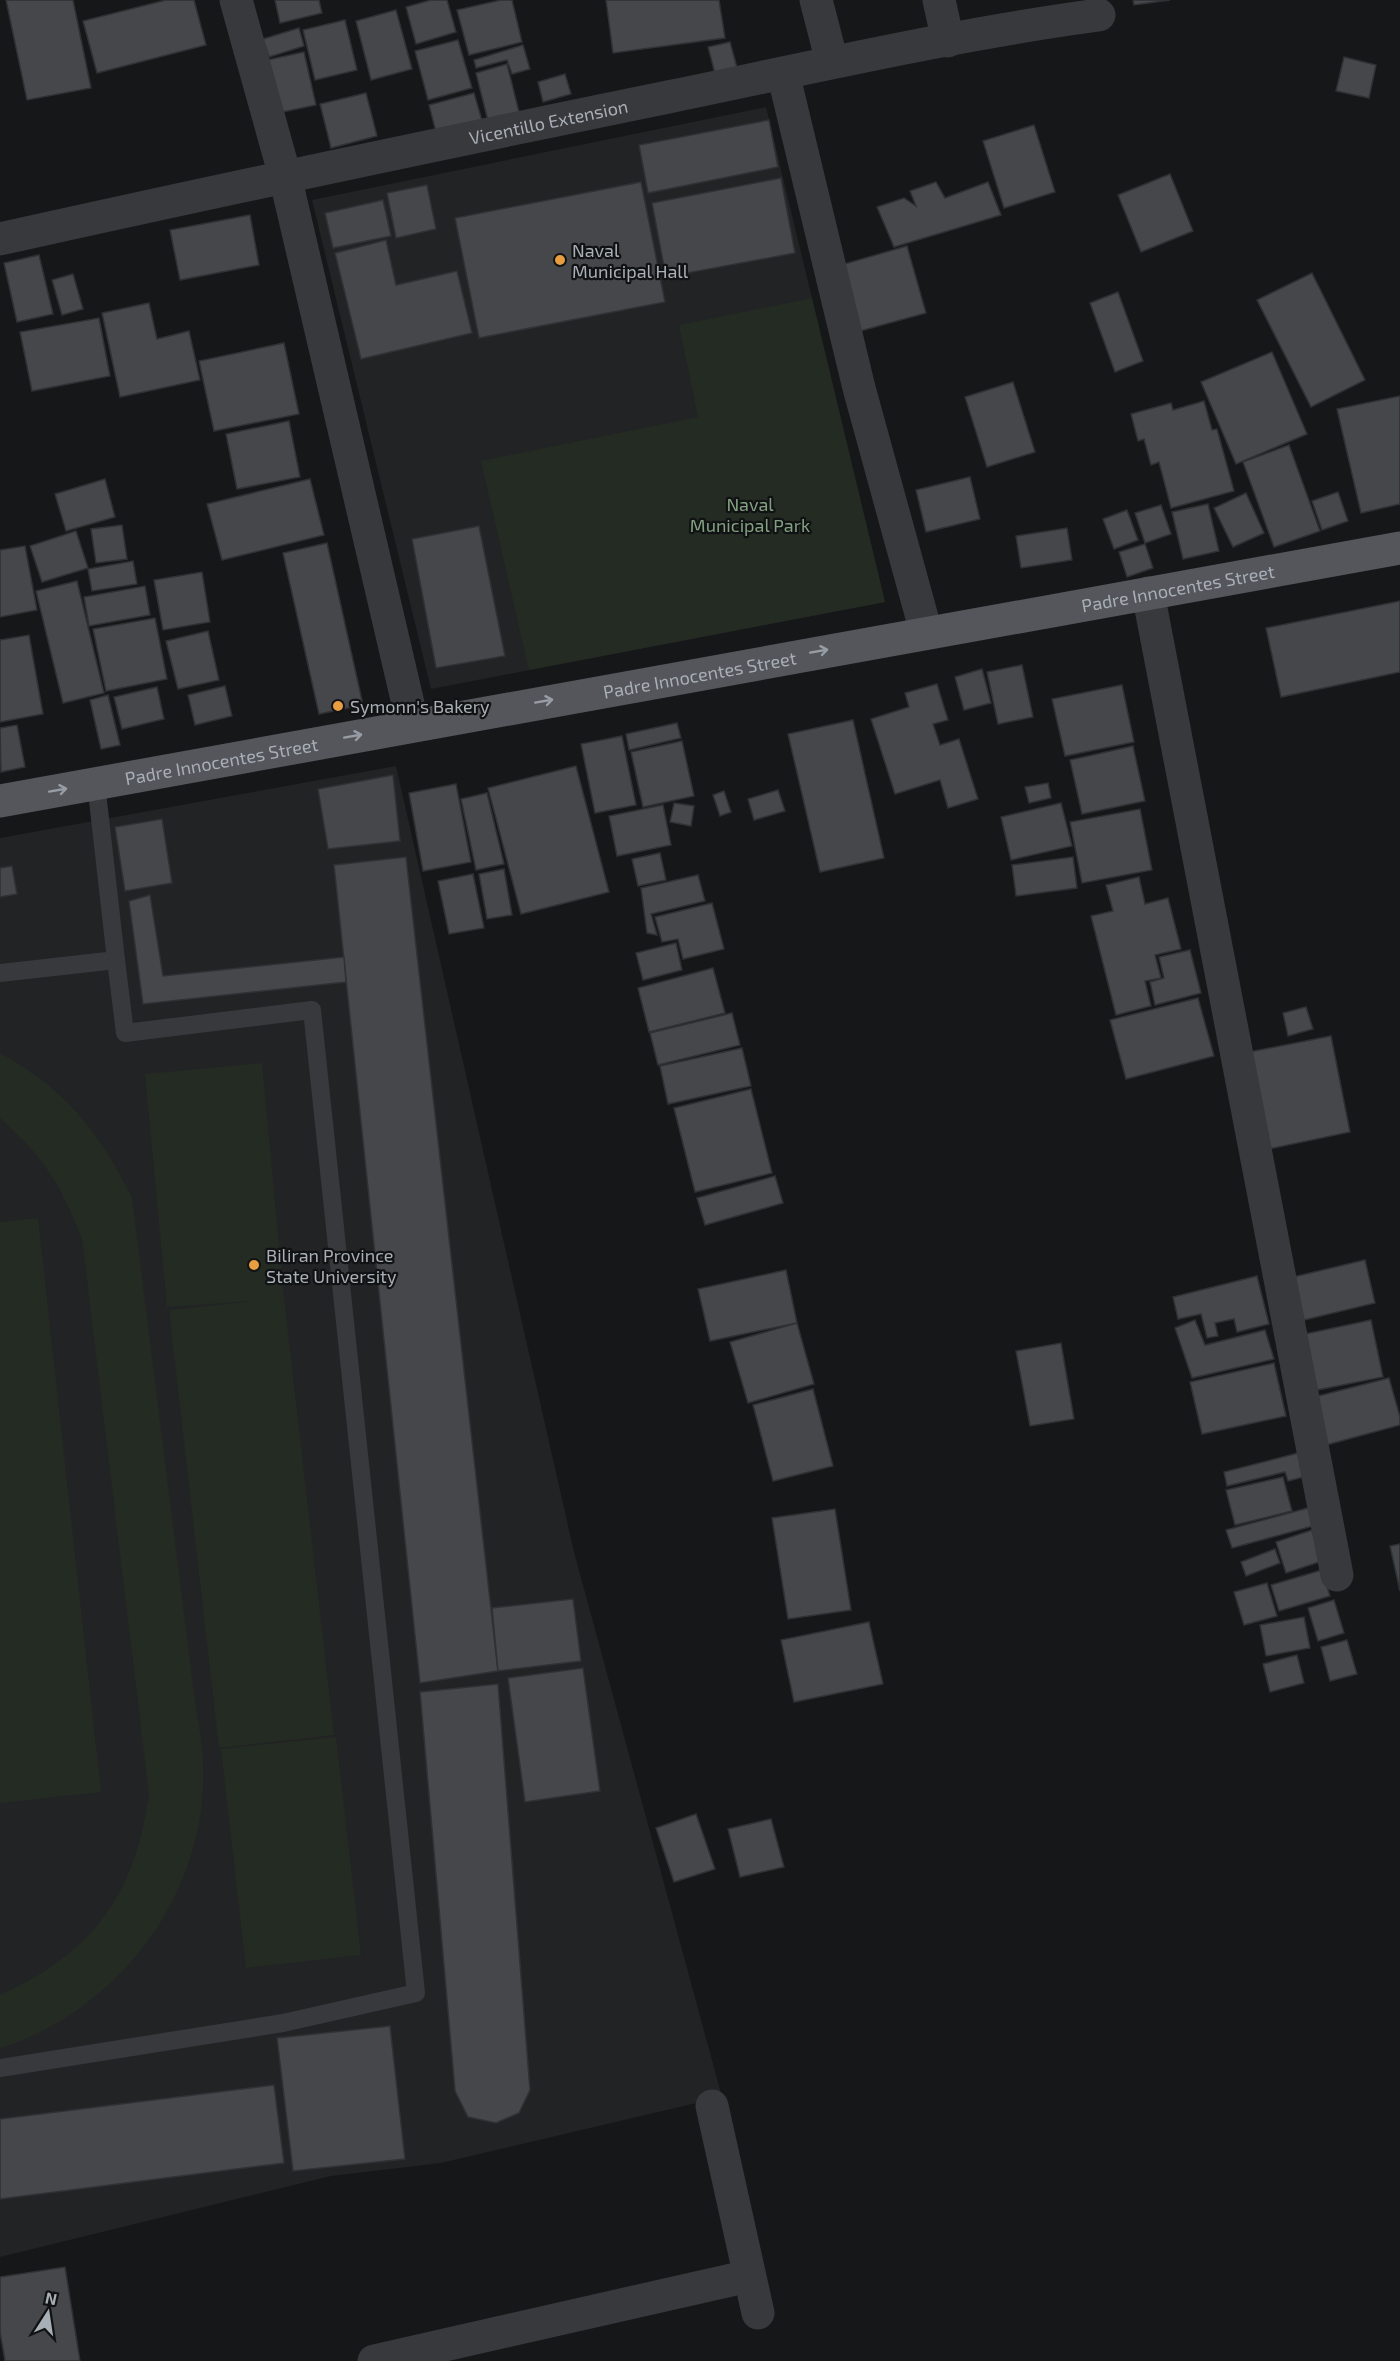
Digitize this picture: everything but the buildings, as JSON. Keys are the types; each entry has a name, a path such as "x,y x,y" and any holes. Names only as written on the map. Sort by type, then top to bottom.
{"main road":[{"name":"Padre Innocentes Street","path":"0,801 1400,548"}],"street":[{"path":"236,0 285,176 413,725"},
{"path":"816,0 832,62"},
{"path":"939,0 948,41"},
{"name":"Vicentillo Extension","path":"0,239 285,176 832,62 1052,21 1099,15"},
{"path":"783,73 859,388 926,632"},
{"path":"1148,593 1337,1575"},
{"path":"712,2106 758,2313"},
{"path":"374,2361 749,2276"}],"lane":[{"path":"0,2068 283,2023 416,1993 312,1010 125,1033 96,783"},
{"path":"0,973 116,960"}],"shaded area":[{"path":"766,107 885,602 431,689 312,200"},
{"name":"Biliran Province State University","path":"396,766 574,1552 722,2097 441,2163 331,2176 0,2257 0,838"}],"green space":[{"name":"Naval Municipal Park","path":"812,298 885,602 529,670 481,461 698,417 679,325"},
{"path":"0,1053 44,1082 78,1114 107,1152 132,1198 202,1745 203,1788 199,1823 190,1858 178,1890 161,1921 141,1950 118,1976 91,2000 62,2020 32,2036 0,2048 0,1995 61,1960 84,1940 104,1917 120,1891 133,1862 149,1794 82,1238 49,1172 28,1146 0,1118"},
{"path":"262,1063 284,1298 334,1735 219,1748 169,1310 253,1301 167,1307 145,1074"},
{"path":"38,1218 101,1792 0,1803 0,1222"},
{"path":"336,1737 361,1955 246,1968 221,1749"}],"place":[{"name":"Naval Municipal Hall","path":"560,260"},
{"name":"Symonn's Bakery","path":"338,706"},
{"name":"Biliran Province State University","path":"254,1265"}]}
